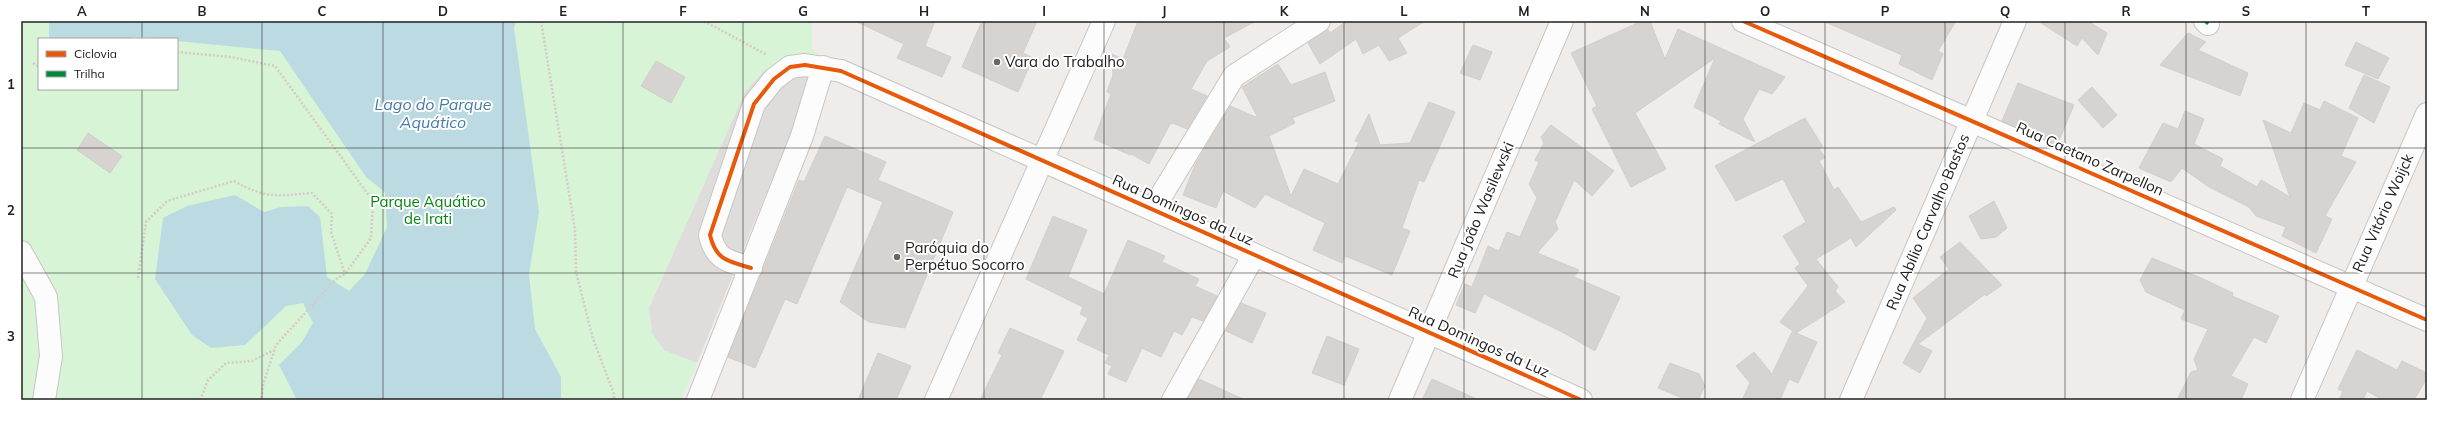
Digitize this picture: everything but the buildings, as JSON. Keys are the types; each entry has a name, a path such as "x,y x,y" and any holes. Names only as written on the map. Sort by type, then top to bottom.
{"street":[{"path":"936,400 1040,161 1104,21"},
{"path":"1153,210 1234,76 1319,21"},
{"name":"Rua João Wasilewski","path":"1400,400 1562,21"},
{"name":"Rua Caetano Zarpellon","path":"1743,21 2427,320"},
{"name":"Rua Abílio Carvalho Bastos","path":"1851,400 2015,21"},
{"name":"Rua Domingos da Luz","path":"782,73 823,67 841,71 1040,161 1581,400"},
{"path":"698,400 802,136 823,67"},
{"path":"751,268 722,258 713,248 710,235 754,104 782,73"},
{"name":"Rua Vitório Woijck","path":"2302,400 2350,287 2427,114"},
{"path":"21,252 46,297 51,356 44,400"},
{"path":"1173,400 1254,255"}],"path":[{"path":"541,21 575,230 576,272 593,339 614,394 614,400"},
{"path":"704,21 782,73"},
{"path":"178,52 231,57 275,66 373,202 371,238 345,274 336,279 304,316 276,345 263,385 261,400"},
{"path":"33,62 38,66"},
{"path":"138,278 146,222 167,201 234,181 255,193 277,196 312,193 332,214 331,232 345,274"},
{"path":"200,400 208,380 226,363 252,361 275,350"}],"green space":[{"name":"Parque Aquático de Irati","path":"21,21 812,21 812,49 835,71 765,70 745,92 649,308 664,349 697,363 681,400 21,400"}],"shaded area":[{"path":"805,65 817,69 697,363 664,350 652,333 649,308 745,92 765,70"}],"water":[{"name":"Lago do Parque Aquático","path":"49,21 516,21 514,28 539,212 529,274 535,329 561,377 561,400 297,400 279,365 302,342 313,323 303,303 286,306 245,345 211,348 192,335 155,279 163,218 187,206 235,195 264,212 281,207 308,206 320,217 327,277 349,291 365,274 387,227 385,192 366,177 280,51 178,41 178,38 49,38"}],"marked path":[{"path":"2205,21 2208,24"}],"cycle path":[{"path":"1743,21 2427,320"},
{"path":"751,268 724,259 716,250 710,235 754,104 774,79 790,67 805,65 841,71 1581,400"}],"place":[{"name":"Vara do Trabalho","path":"997,62"},
{"name":"Paróquia do Perpétuo Socorro","path":"897,257"}]}
